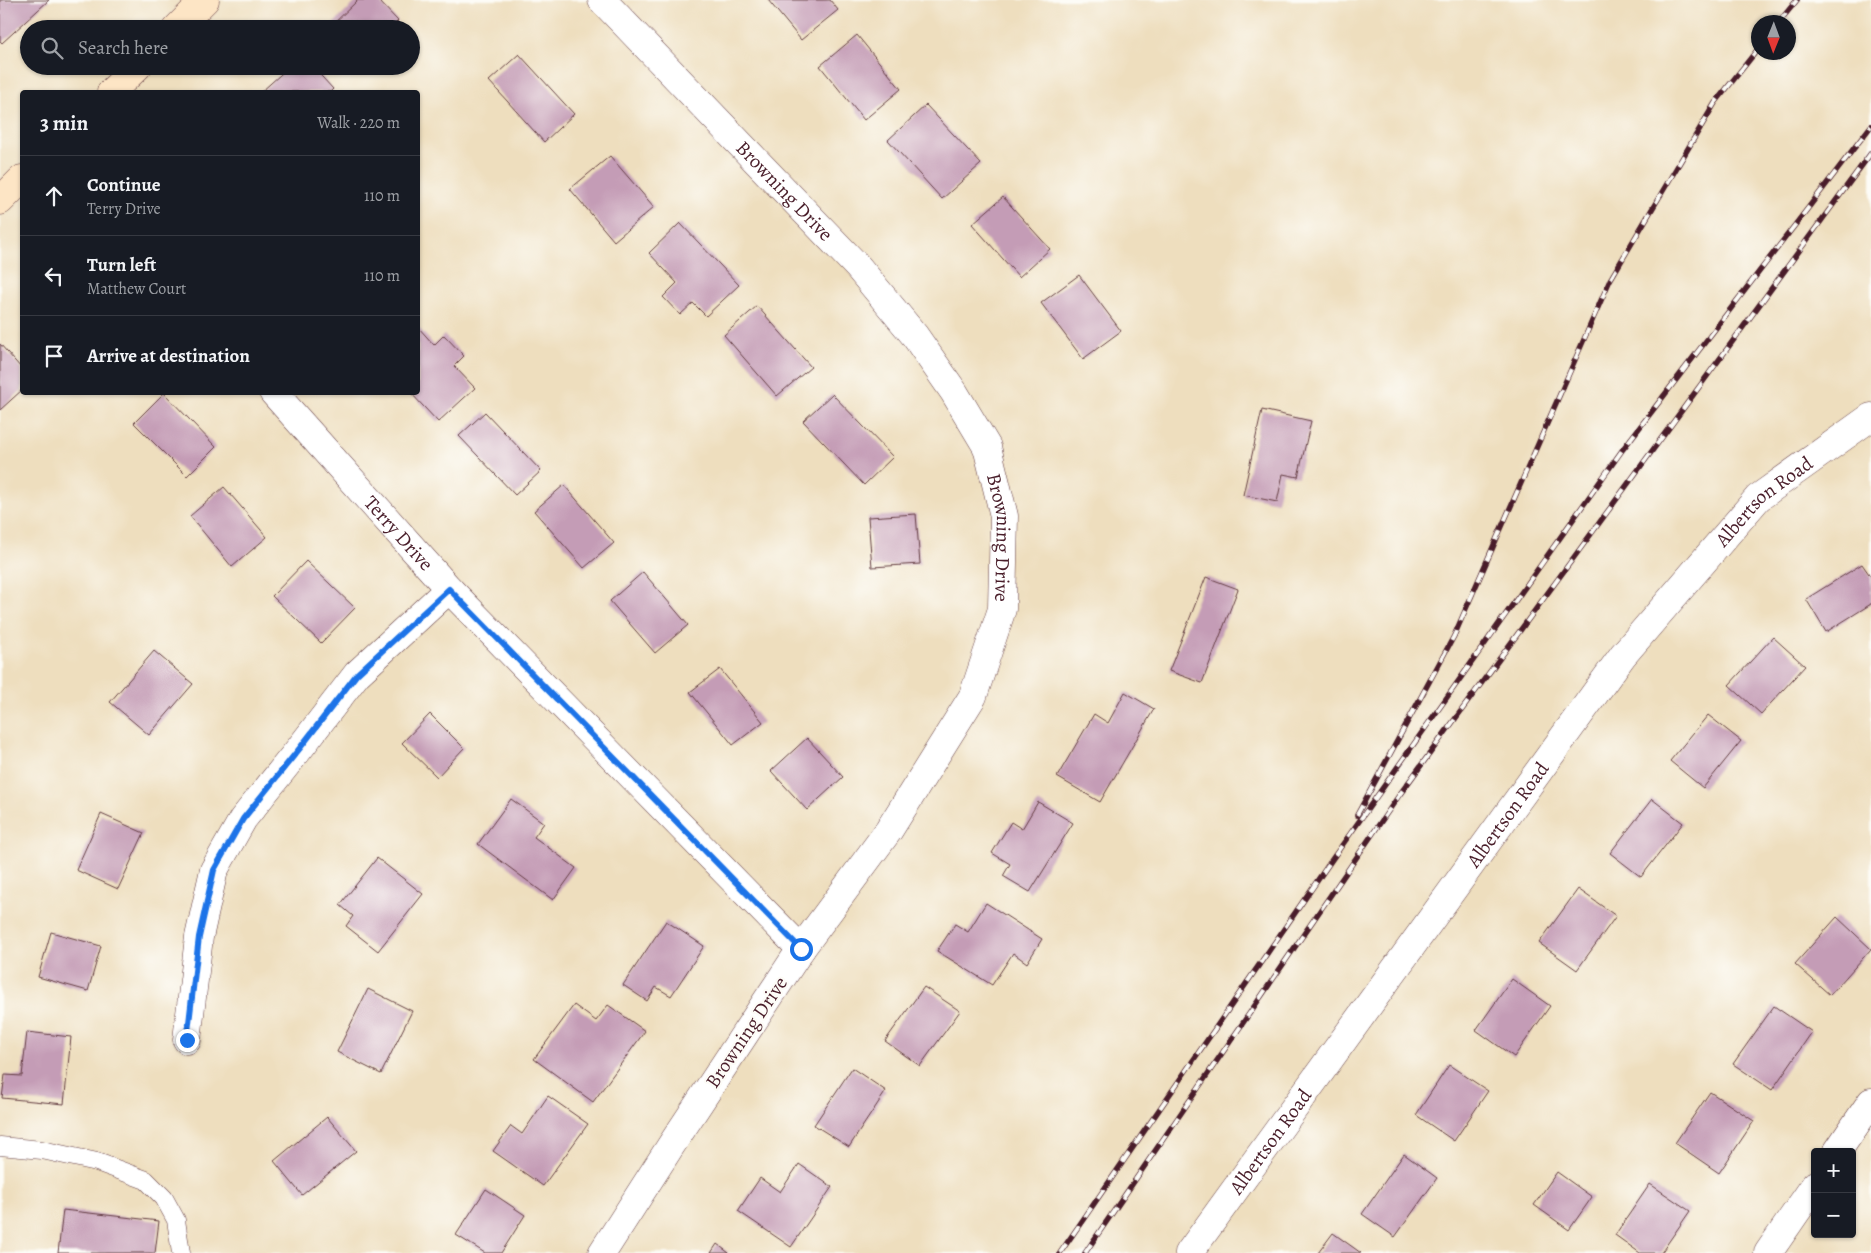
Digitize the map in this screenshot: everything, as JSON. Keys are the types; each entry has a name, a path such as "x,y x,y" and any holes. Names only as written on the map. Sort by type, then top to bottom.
{"street":[{"path":"185,20 205,0"},
{"name":"Browning Drive","path":"602,0 858,267 915,336 954,392 987,446 1004,516 1002,610 973,696 889,830 801,949 602,1253"},
{"path":"113,90 129,75"},
{"path":"0,201 20,181"},
{"name":"Terry Drive","path":"276,395 449,589 801,949"},
{"name":"Albertson Road","path":"1190,1253 1623,656 1758,498 1871,417"},
{"path":"187,1040 199,937 214,870 243,819 357,674 449,589"},
{"path":"1840,1148 1871,1102"},
{"path":"1768,1253 1811,1190"}],"lane":[{"path":"0,1146 42,1150 97,1162 146,1180 164,1198 176,1220 181,1253"}],"building":[{"path":"0,0 49,0 27,20 20,20 20,27 2,43 0,41"},
{"path":"358,0 378,0 397,20 337,20"},
{"path":"768,0 830,0 838,10 801,40"},
{"path":"857,35 901,89 864,120 820,66"},
{"path":"519,54 574,114 544,142 489,81"},
{"path":"280,75 320,75 333,89 332,90 263,90"},
{"path":"926,105 981,164 942,199 888,140"},
{"path":"610,156 654,207 614,241 570,189"},
{"path":"1003,197 1050,249 1019,277 972,224"},
{"path":"680,223 739,285 706,316 693,303 680,315 663,297 677,283 649,253"},
{"path":"1079,275 1121,331 1083,359 1041,303"},
{"path":"757,306 811,367 777,396 724,335"},
{"path":"420,329 434,345 444,335 464,356 454,366 475,388 438,422 413,395 420,395"},
{"path":"0,344 20,367 20,392 0,410"},
{"path":"832,394 893,457 864,485 803,421"},
{"path":"162,395 166,395 216,447 187,476 134,423"},
{"path":"1262,410 1311,421 1298,477 1283,474 1277,502 1243,495"},
{"path":"485,412 541,471 515,495 459,436"},
{"path":"564,485 614,543 584,568 534,511"},
{"path":"224,487 267,537 232,567 190,516"},
{"path":"916,514 920,564 872,567 868,517"},
{"path":"306,561 355,608 321,643 272,596"},
{"path":"1862,564 1871,577 1871,604 1826,632 1806,599"},
{"path":"643,572 688,625 655,653 610,601"},
{"path":"1206,577 1238,589 1202,683 1169,671"},
{"path":"1773,637 1805,666 1761,714 1729,685"},
{"path":"154,651 193,684 149,735 110,702"},
{"path":"720,669 763,722 733,745 690,692"},
{"path":"1125,692 1154,709 1100,802 1057,777 1094,714 1108,723"},
{"path":"430,714 464,748 437,777 402,743"},
{"path":"1708,715 1741,741 1703,788 1670,761"},
{"path":"807,738 843,777 807,810 771,771"},
{"path":"511,799 544,823 534,837 576,868 553,900 478,844"},
{"path":"1652,799 1683,823 1641,877 1610,853"},
{"path":"1038,802 1073,823 1030,892 1003,876 1010,864 992,853 1011,822 1022,829"},
{"path":"101,814 144,833 118,889 76,870"},
{"path":"377,858 423,894 378,951 346,926 353,916 340,905"},
{"path":"1578,889 1616,916 1577,970 1539,943"},
{"path":"986,903 1042,939 1027,963 1013,953 992,985 937,951 955,924 968,932"},
{"path":"1837,917 1871,949 1830,995 1795,964"},
{"path":"666,921 704,946 671,996 656,987 647,1001 623,985"},
{"path":"51,932 101,946 88,991 38,977"},
{"path":"1512,979 1550,1006 1514,1057 1476,1030"},
{"path":"924,987 960,1011 920,1066 885,1041"},
{"path":"368,989 412,1011 381,1074 337,1052"},
{"path":"574,1005 596,1021 608,1005 645,1031 593,1102 534,1059"},
{"path":"1774,1006 1812,1032 1772,1090 1733,1064"},
{"path":"27,1032 71,1037 64,1104 2,1098 5,1075 22,1076"},
{"path":"1449,1065 1488,1091 1454,1141 1416,1115"},
{"path":"852,1068 886,1091 849,1147 814,1125"},
{"path":"1710,1092 1754,1121 1719,1173 1675,1143"},
{"path":"548,1096 588,1124 543,1186 493,1151 511,1126 522,1134"},
{"path":"327,1117 356,1151 302,1195 274,1161"},
{"path":"1404,1154 1437,1178 1395,1237 1362,1214"},
{"path":"799,1164 832,1187 791,1247 738,1211 760,1178 780,1192"},
{"path":"1557,1172 1592,1197 1569,1230 1534,1205"},
{"path":"1650,1184 1690,1211 1661,1253 1640,1253 1615,1235"},
{"path":"486,1189 525,1215 501,1253 485,1253 456,1235"},
{"path":"63,1210 159,1221 155,1253 58,1253"},
{"path":"1333,1233 1361,1253 1318,1253"},
{"path":"717,1244 729,1253 711,1253"}],"railway":[{"path":"1785,15 1797,0"},
{"path":"1357,815 1454,636 1610,280 1715,103 1751,58"},
{"path":"1060,1253 1333,858 1623,449 1871,126"},
{"path":"1085,1253 1400,794 1871,153"}],"route":[{"path":"187,1040 199,937 214,870 243,819 357,674 449,589 801,949"}]}
